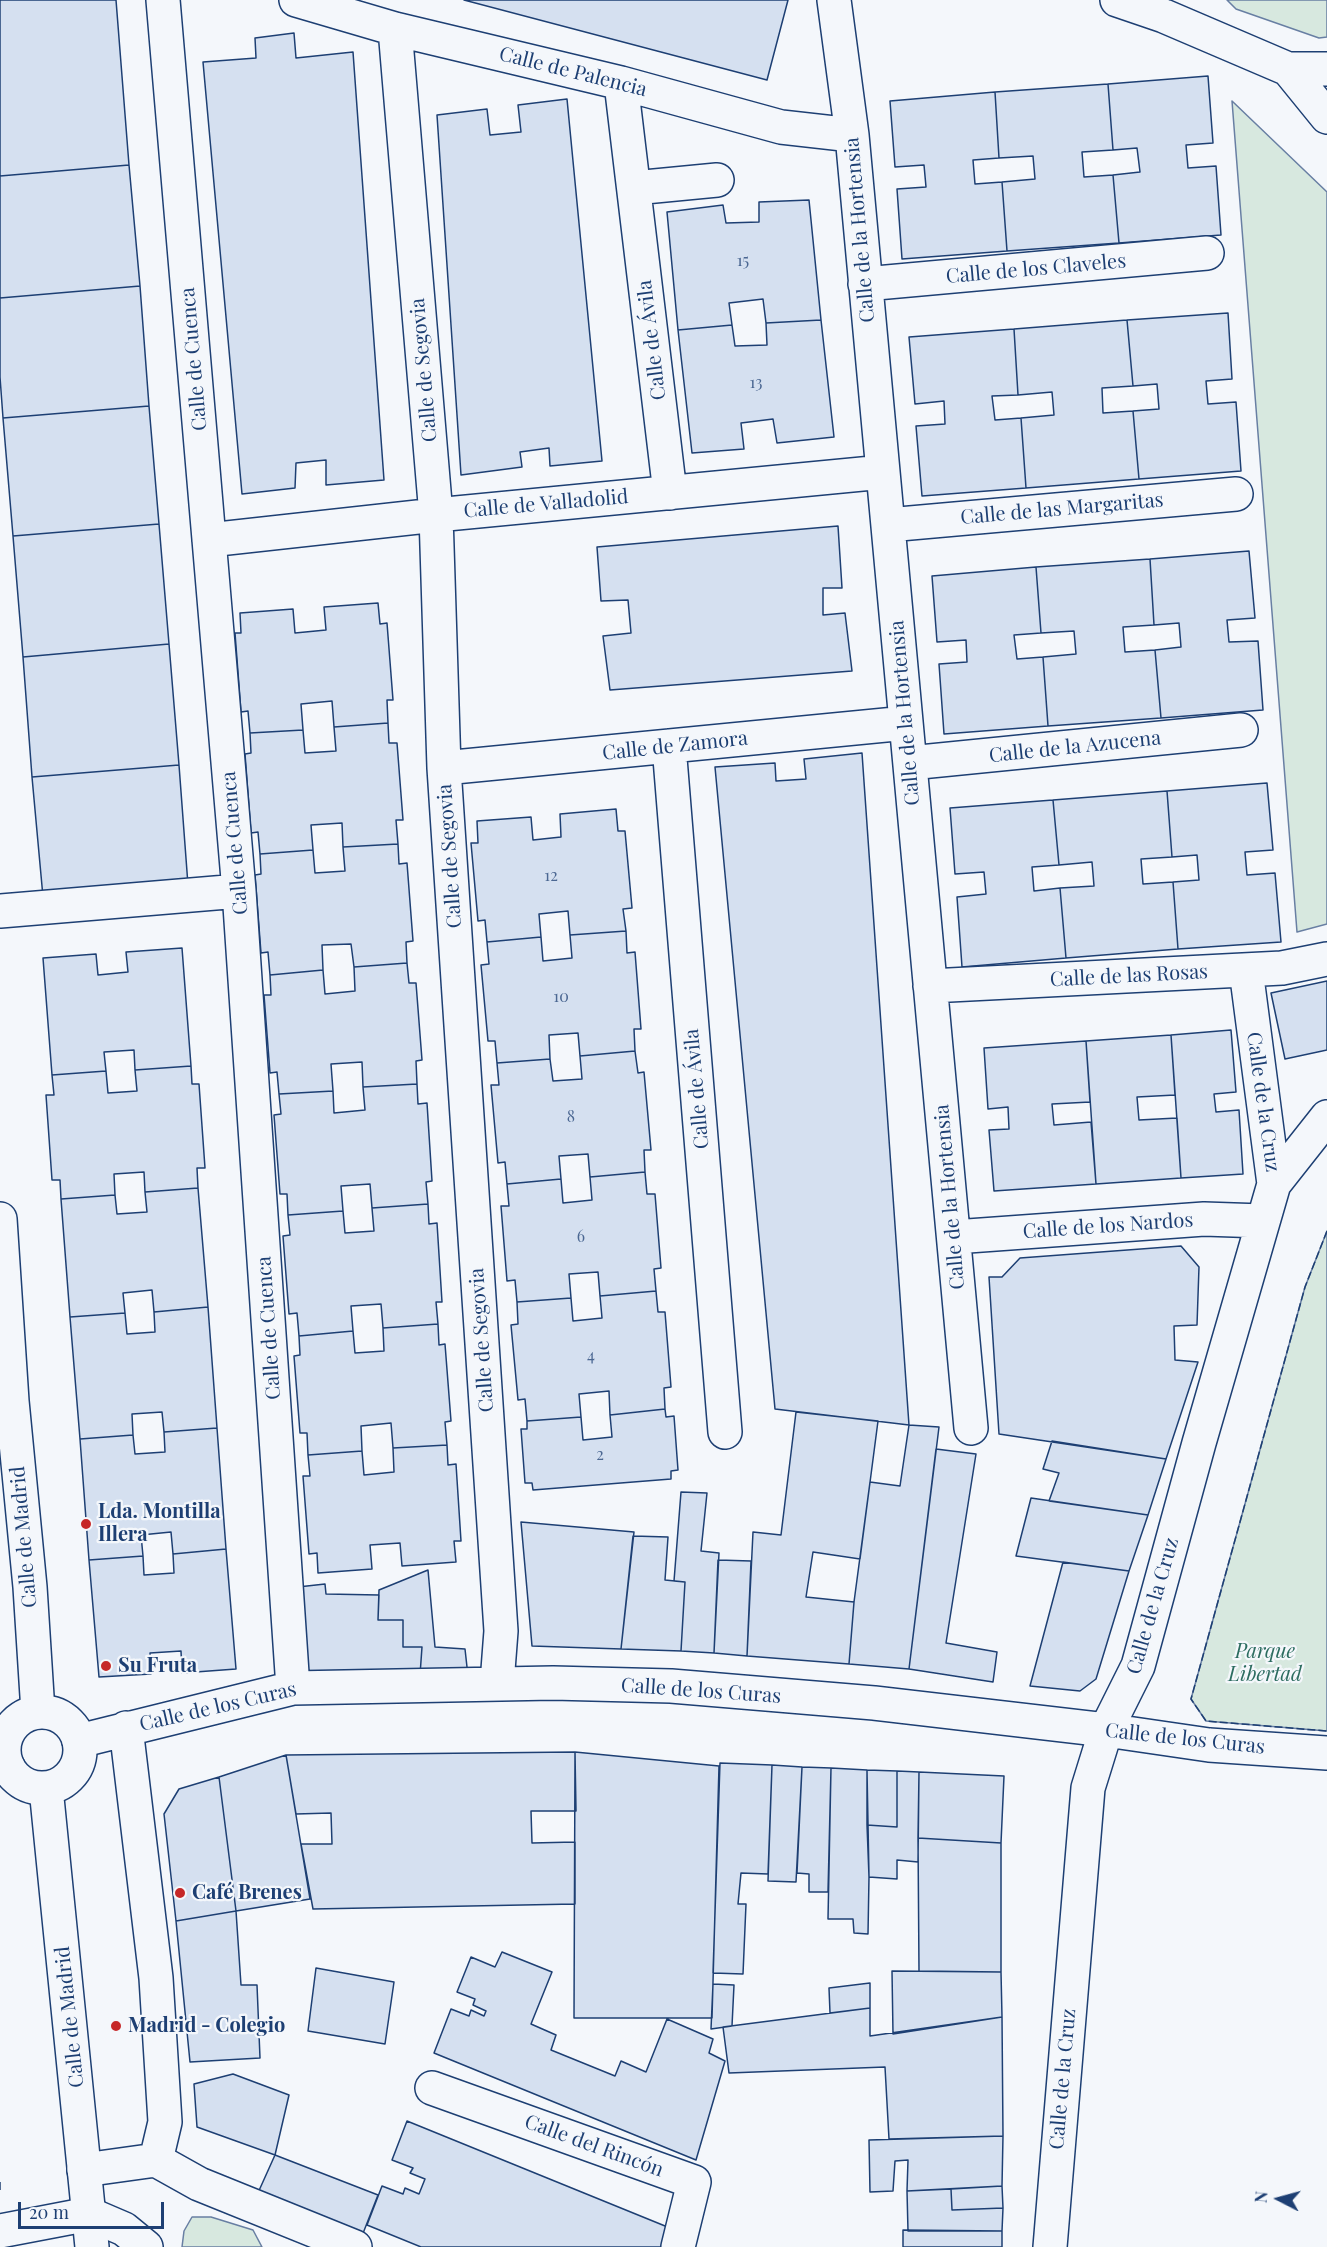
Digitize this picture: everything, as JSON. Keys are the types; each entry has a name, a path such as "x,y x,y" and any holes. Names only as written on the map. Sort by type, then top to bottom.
{"street":[{"name":"Calle de Cuenca","path":"163,0 239,891 293,1688"},
{"name":"Calle de Palencia","path":"296,0 395,29 621,83 781,127 852,135"},
{"name":"Calle de la Hortensia","path":"834,0 852,135 971,1428"},
{"path":"1117,0 1164,16 1288,69 1327,69"},
{"name":"Calle de Segovia","path":"395,29 436,515 444,768 501,1631 497,1683"},
{"path":"1288,69 1327,117"},
{"name":"Calle de Ávila","path":"621,83 669,493"},
{"path":"634,188 717,180"},
{"name":"Calle de los Claveles","path":"865,284 1207,253"},
{"name":"Calle de Valladolid","path":"209,540 436,515 883,472"},
{"name":"Calle de las Margaritas","path":"888,525 1236,494"},
{"name":"Calle de Zamora","path":"444,768 906,723"},
{"name":"Calle de la Azucena","path":"910,764 1241,730"},
{"name":"Calle de Ávila","path":"669,746 725,1432"},
{"path":"0,911 239,891"},
{"name":"Calle de las Rosas","path":"930,986 1282,968 1327,959"},
{"name":"Calle de la Cruz","path":"1050,2247 1088,1788 1106,1730 1138,1666 1274,1184 1246,970"},
{"path":"1274,1184 1327,1117"},
{"name":"Calle de Madrid","path":"0,1219 12,1401 30,1587 38,1712"},
{"name":"Calle de los Nardos","path":"954,1238 1204,1219 1263,1221"},
{"name":"Calle de los Curas","path":"79,1741 293,1688 497,1683 670,1686 874,1704 1106,1730 1209,1745 1327,1753"},
{"path":"38,1712 56,1714 71,1724 79,1741 80,1757 73,1772 61,1783 46,1788 31,1787 4,1767 4,1749 8,1731 21,1718 38,1712"},
{"path":"126,1728 156,1978 165,2122 156,2160"},
{"name":"Calle de Madrid","path":"46,1788 92,2247"},
{"name":"Calle del Rincón","path":"432,2088 694,2182 678,2247"},
{"path":"84,2170 156,2160 199,2184 355,2247"},
{"path":"0,2231 89,2214 124,2229 146,2247"}],"green space":[{"path":"1227,0 1327,0 1327,37 1319,38 1236,9"},
{"path":"1232,101 1327,192 1327,924 1297,932"},
{"name":"Parque Libertad","path":"1327,1231 1327,1731 1206,1721 1191,1699 1305,1287"},
{"path":"192,2217 211,2217 253,2230 262,2247 182,2247 184,2231"}],"building":[{"path":"0,0 116,0 129,165 0,176"},
{"path":"464,0 788,0 767,80"},
{"path":"294,33 296,58 353,52 384,480 326,485 326,460 296,463 295,488 242,494 203,62 256,58 255,38"},
{"path":"1208,76 1213,143 1186,145 1188,168 1216,166 1221,235 1119,243 1113,175 1140,172 1137,148 1113,150 1108,84"},
{"path":"1108,84 1113,150 1082,152 1084,177 1113,175 1119,243 1007,251 1002,182 1035,179 1033,156 999,158 995,92"},
{"path":"995,92 999,158 973,160 975,184 1002,182 1007,251 902,259 897,189 926,187 924,165 895,167 890,101"},
{"path":"567,99 602,461 550,466 549,448 520,452 522,467 461,475 437,115 487,109 490,135 521,132 518,105"},
{"path":"129,165 140,286 0,298 0,176"},
{"path":"809,200 821,320 766,323 763,299 729,303 732,325 678,330 667,212 723,205 726,223 759,222 759,202"},
{"path":"140,286 149,406 3,418 0,377 0,298"},
{"path":"1228,313 1232,379 1206,381 1208,404 1236,402 1241,471 1139,479 1133,411 1159,409 1157,384 1133,386 1127,320"},
{"path":"821,320 834,437 777,443 773,419 741,423 744,449 692,453 678,330 732,325 735,346 767,345 766,323"},
{"path":"1127,320 1133,386 1102,388 1103,413 1133,411 1139,479 1026,488 1021,418 1054,415 1052,392 1018,395 1014,329"},
{"path":"1014,329 1018,395 992,396 995,420 1021,418 1026,488 922,496 916,426 945,424 944,401 915,404 909,337"},
{"path":"149,406 159,524 13,536 3,418"},
{"path":"159,524 169,644 23,657 13,536"},
{"path":"838,526 842,588 823,588 823,615 845,613 852,671 610,690 603,636 631,633 628,600 601,601 597,547"},
{"path":"1249,551 1255,618 1227,620 1229,642 1258,641 1263,710 1161,718 1155,650 1181,647 1179,623 1154,625 1150,559"},
{"path":"1150,559 1154,625 1123,627 1125,652 1155,650 1161,718 1048,726 1043,657 1076,654 1074,631 1041,633 1036,567"},
{"path":"1036,567 1041,633 1014,635 1017,659 1043,657 1048,726 944,734 939,664 967,662 966,640 937,642 932,576"},
{"path":"378,603 380,624 387,623 393,700 387,700 388,723 334,727 332,701 301,704 303,730 250,733 248,711 241,712 235,633 241,633 240,613 293,609 295,633 326,630 324,607"},
{"path":"169,644 179,765 32,777 23,657"},
{"path":"388,723 389,743 397,743 403,820 396,820 398,844 343,847 342,823 311,825 313,850 260,854 258,832 251,833 245,754 251,753 250,733 303,730 305,753 336,751 334,727"},
{"path":"862,753 909,1425 775,1409 715,767 775,763 776,781 806,779 804,759"},
{"path":"179,765 188,885 43,897 32,777"},
{"path":"1267,783 1273,850 1245,852 1247,875 1275,873 1281,942 1178,949 1173,882 1199,880 1197,855 1172,857 1167,791"},
{"path":"1167,791 1172,857 1141,859 1143,884 1173,882 1178,949 1066,958 1060,888 1094,886 1092,862 1059,865 1053,800"},
{"path":"1053,800 1059,865 1032,867 1034,891 1060,888 1066,958 962,967 957,897 986,894 984,872 955,874 950,808"},
{"path":"616,809 618,831 625,831 632,908 623,909 626,931 570,935 568,911 539,914 541,937 487,942 485,920 478,921 471,843 478,843 477,821 531,817 533,840 561,837 560,814"},
{"path":"398,844 399,864 407,863 413,941 406,942 407,963 354,967 351,944 322,945 323,970 270,975 268,952 261,953 255,875 261,874 260,854 313,850 315,873 345,871 343,847"},
{"path":"626,931 627,953 635,952 641,1029 634,1029 635,1051 580,1056 578,1033 549,1035 550,1059 497,1063 495,1041 488,1041 481,965 489,964 487,942 541,937 543,961 572,958 570,935"},
{"path":"182,948 191,1066 135,1070 134,1050 104,1052 106,1071 52,1075 43,958 96,954 98,975 128,972 126,952"},
{"path":"407,963 409,983 416,983 422,1060 416,1061 417,1084 363,1087 362,1062 331,1064 333,1091 279,1094 277,1072 270,1073 264,995 271,995 270,975 323,970 325,994 355,991 354,967"},
{"path":"1327,981 1327,1050 1285,1059 1271,993"},
{"path":"1231,1030 1236,1092 1214,1094 1216,1112 1239,1110 1243,1174 1181,1178 1171,1035"},
{"path":"1171,1035 1175,1095 1137,1097 1139,1120 1177,1118 1181,1178 1096,1184 1086,1041"},
{"path":"1086,1041 1090,1102 1052,1104 1054,1125 1091,1122 1096,1184 994,1191 989,1130 1009,1129 1008,1107 988,1109 984,1048"},
{"path":"635,1051 638,1073 644,1072 651,1150 644,1150 645,1172 590,1177 588,1154 559,1156 561,1179 507,1184 505,1162 498,1163 491,1085 499,1085 497,1063 550,1059 553,1081 582,1079 580,1056"},
{"path":"191,1066 192,1084 199,1084 205,1168 197,1168 198,1188 145,1192 144,1172 114,1174 115,1195 61,1199 60,1180 52,1180 46,1095 54,1095 52,1075 106,1071 108,1093 137,1091 135,1070"},
{"path":"417,1084 418,1104 427,1103 432,1181 426,1182 428,1204 372,1208 370,1184 341,1186 343,1211 288,1215 287,1194 280,1194 274,1115 281,1114 279,1094 333,1091 334,1113 365,1110 363,1087"},
{"path":"645,1172 647,1194 655,1194 661,1268 654,1269 656,1291 600,1296 598,1272 569,1274 571,1298 517,1302 515,1280 507,1281 501,1206 509,1206 507,1184 561,1179 563,1203 592,1200 590,1177"},
{"path":"198,1188 208,1307 154,1312 152,1290 123,1293 125,1313 70,1317 61,1199 115,1195 117,1214 147,1212 145,1192"},
{"path":"428,1204 429,1224 437,1223 442,1302 436,1302 438,1324 383,1328 381,1304 351,1306 353,1331 299,1336 297,1313 289,1314 283,1236 290,1235 288,1215 343,1211 345,1233 374,1231 372,1208"},
{"path":"1181,1246 1199,1267 1197,1325 1174,1326 1175,1360 1198,1362 1166,1459 999,1434 989,1277 1002,1277 1020,1258"},
{"path":"656,1291 658,1312 665,1312 671,1387 664,1388 665,1409 610,1415 609,1391 579,1394 581,1417 527,1421 525,1399 518,1400 511,1325 518,1324 517,1302 571,1298 573,1321 602,1318 600,1296"},
{"path":"208,1307 217,1428 164,1432 162,1412 132,1414 133,1435 80,1439 70,1317 125,1313 127,1334 155,1332 154,1312"},
{"path":"438,1324 439,1345 445,1344 451,1421 445,1422 447,1445 393,1448 391,1423 361,1426 362,1451 308,1455 307,1433 300,1433 294,1356 300,1355 299,1336 353,1331 355,1353 384,1351 383,1328"},
{"path":"665,1409 666,1417 674,1416 678,1470 671,1471 671,1479 533,1490 532,1483 525,1483 521,1429 527,1429 527,1421 581,1417 583,1440 612,1437 610,1415"},
{"path":"796,1412 878,1421 860,1559 813,1552 806,1597 854,1602 849,1664 747,1656 753,1532 781,1535"},
{"path":"909,1425 939,1427 909,1669 849,1664 854,1602 870,1482 900,1486"},
{"path":"217,1428 226,1549 173,1554 171,1532 141,1535 143,1556 89,1560 80,1439 133,1435 135,1454 165,1452 164,1432"},
{"path":"1052,1441 1166,1459 1148,1515 1049,1501 1059,1473 1043,1469"},
{"path":"447,1445 448,1465 456,1464 461,1541 454,1541 456,1562 402,1566 400,1543 370,1545 372,1569 318,1573 317,1553 309,1554 303,1476 310,1476 308,1455 362,1451 364,1475 394,1472 393,1448"},
{"path":"936,1449 976,1454 946,1643 997,1652 993,1682 909,1669"},
{"path":"681,1492 707,1493 701,1551 719,1553 714,1653 681,1651 685,1582 674,1581"},
{"path":"1031,1498 1148,1515 1129,1571 1016,1556"},
{"path":"521,1522 634,1532 621,1649 532,1646"},
{"path":"633,1536 668,1537 665,1580 685,1582 681,1651 621,1649"},
{"path":"226,1549 236,1669 182,1673 181,1651 150,1653 151,1674 99,1677 89,1560 143,1556 144,1575 174,1573 173,1554"},
{"path":"718,1560 751,1561 747,1656 714,1653"},
{"path":"1063,1562 1129,1571 1096,1679 1080,1691 1030,1686"},
{"path":"428,1570 435,1647 465,1649 468,1676 420,1675 422,1647 403,1647 403,1620 378,1620 379,1590"},
{"path":"325,1584 326,1594 379,1595 378,1620 403,1620 403,1647 422,1647 420,1675 301,1673 298,1587"},
{"path":"575,1752 576,1811 531,1811 532,1843 575,1842 575,1904 313,1909 301,1844 332,1844 331,1813 296,1814 286,1755"},
{"path":"575,1752 719,1766 712,2018 574,2018"},
{"path":"286,1755 310,1899 236,1911 219,1777"},
{"path":"720,1763 772,1765 768,1874 741,1873 738,1904 746,1904 743,1974 713,1973"},
{"path":"772,1765 802,1767 796,1882 768,1881"},
{"path":"802,1767 831,1768 828,1892 809,1892 809,1874 797,1873"},
{"path":"831,1768 867,1770 868,1934 854,1933 853,1919 828,1919"},
{"path":"867,1770 897,1771 897,1827 867,1825"},
{"path":"897,1771 919,1772 918,1862 897,1860 897,1879 869,1877 867,1825 897,1827"},
{"path":"919,1772 1004,1776 1001,1843 918,1838"},
{"path":"219,1777 236,1911 176,1921 164,1814 179,1789"},
{"path":"918,1838 1001,1843 1001,1972 919,1971"},
{"path":"236,1911 241,1985 257,1985 260,2058 190,2062 176,1921"},
{"path":"502,1952 552,1972 531,2024 556,2035 551,2050 615,2076 621,2061 646,2072 667,2019 713,2039 709,2053 725,2061 696,2160 434,2053 451,2009 469,2016 471,2010 484,2016 486,2011 473,2005 475,1999 457,1992 471,1957 495,1967"},
{"path":"316,1968 394,1982 385,2044 308,2031"},
{"path":"892,1971 1001,1972 1002,2017 893,2034"},
{"path":"870,1983 870,2008 830,2013 829,1988"},
{"path":"713,1984 734,1985 732,2026 711,2029"},
{"path":"870,2008 870,2036 1002,2017 1003,2136 889,2139 885,2067 729,2073 723,2027"},
{"path":"233,2074 289,2095 275,2155 197,2127 194,2084"},
{"path":"407,2121 670,2228 662,2247 421,2247 367,2225 382,2186 403,2194 405,2188 419,2194 425,2179 410,2173 413,2168 392,2160"},
{"path":"1003,2136 1002,2186 907,2191 908,2160 895,2161 893,2191 870,2192 869,2140"},
{"path":"275,2155 378,2195 360,2241 257,2195"},
{"path":"1002,2186 1003,2208 952,2210 951,2189"},
{"path":"951,2189 952,2210 1003,2208 1002,2231 908,2231 907,2191"},
{"path":"903,2230 1002,2231 1002,2247 903,2247"}],"fence":[{"path":"1327,1231 1305,1287 1191,1699 1206,1721 1327,1731"},
{"path":"0,2182 0,2190"}],"place":[{"name":"Lda. Montilla Illera","path":"86,1524"},
{"name":"Su Fruta","path":"106,1666"},
{"name":"Café Brenes","path":"180,1893"},
{"name":"Madrid - Colegio","path":"116,2026"}]}
